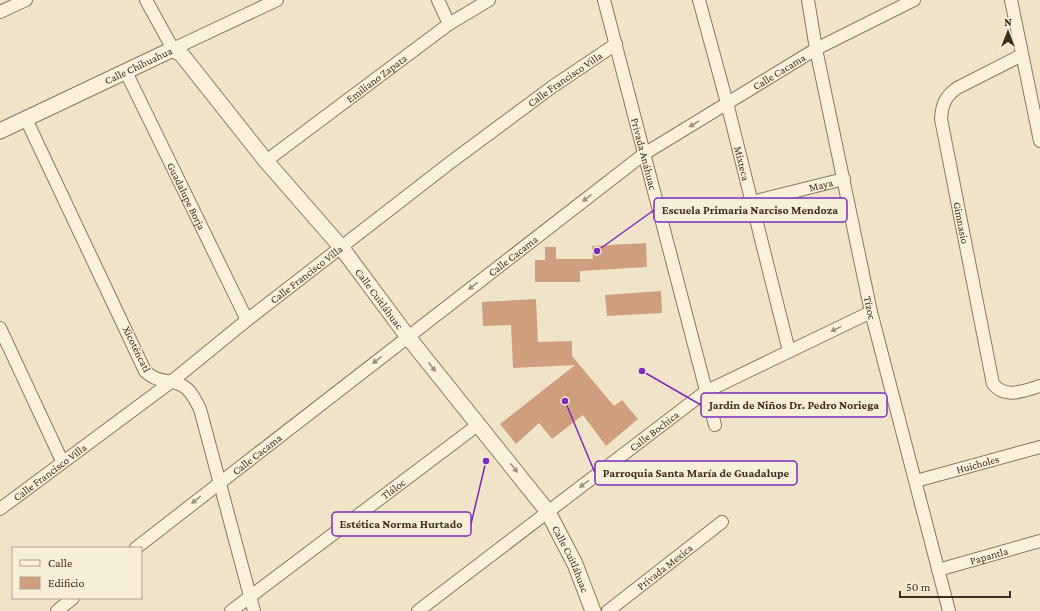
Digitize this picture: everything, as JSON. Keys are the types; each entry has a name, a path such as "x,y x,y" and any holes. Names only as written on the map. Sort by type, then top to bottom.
{"street":[{"path":"0,12 26,0"},
{"name":"Calle Cuitláhuac","path":"146,0 173,49 182,55 266,161 341,247 408,337 548,512 575,564 593,611"},
{"name":"Calle Chihuahua","path":"0,131 277,0"},
{"path":"438,0 449,24"},
{"name":"Emiliano Zapata","path":"266,161 449,24 490,0"},
{"name":"Privada Anáhuac","path":"604,0 705,392 715,425"},
{"name":"Mixteca","path":"699,0 727,103 789,352"},
{"name":"Tízoc","path":"808,0 816,48 872,312 949,611"},
{"name":"Calle Cacama","path":"137,547 219,482 644,154 816,48 914,0"},
{"path":"1011,0 1040,141"},
{"name":"Calle Francisco Villa","path":"0,509 171,382 247,320 341,247 552,87 616,44"},
{"name":"Gimnasio","path":"1022,55 957,88 948,95 944,101 941,120 993,384 1004,393 1012,393 1040,386"},
{"name":"Guadalupe Borja","path":"126,72 247,320"},
{"name":"Xicoténcatl","path":"26,119 145,371 152,378 184,386 192,395 200,409 254,611"},
{"name":"Maya","path":"752,202 844,179"},
{"name":"Calle Bochica","path":"418,611 705,392 872,312"},
{"path":"0,328 62,462"},
{"name":"Tláloc","path":"231,611 479,424"},
{"name":"Huicholes","path":"916,481 1040,447"},
{"name":"Privada Mexica","path":"608,611 722,522"},
{"name":"Papantla","path":"938,570 1040,541"},
{"path":"57,611 72,599"}],"building":[{"path":"646,243 647,267 580,271 580,282 535,282 535,260 545,260 545,247 556,247 556,259 593,259 592,246"},
{"path":"661,291 662,313 607,316 605,295"},
{"path":"536,299 538,342 572,341 572,356 614,406 622,400 638,419 606,446 583,415 552,439 539,423 516,444 500,424 575,365 513,368 511,325 483,326 482,302"}],"place":[{"name":"Escuela Primaria Narciso Mendoza","path":"597,251"},
{"name":"Jardin de Niños Dr. Pedro Noriega","path":"642,371"},
{"name":"Parroquia Santa María de Guadalupe","path":"565,401"},
{"name":"Estética Norma Hurtado","path":"486,461"}]}
